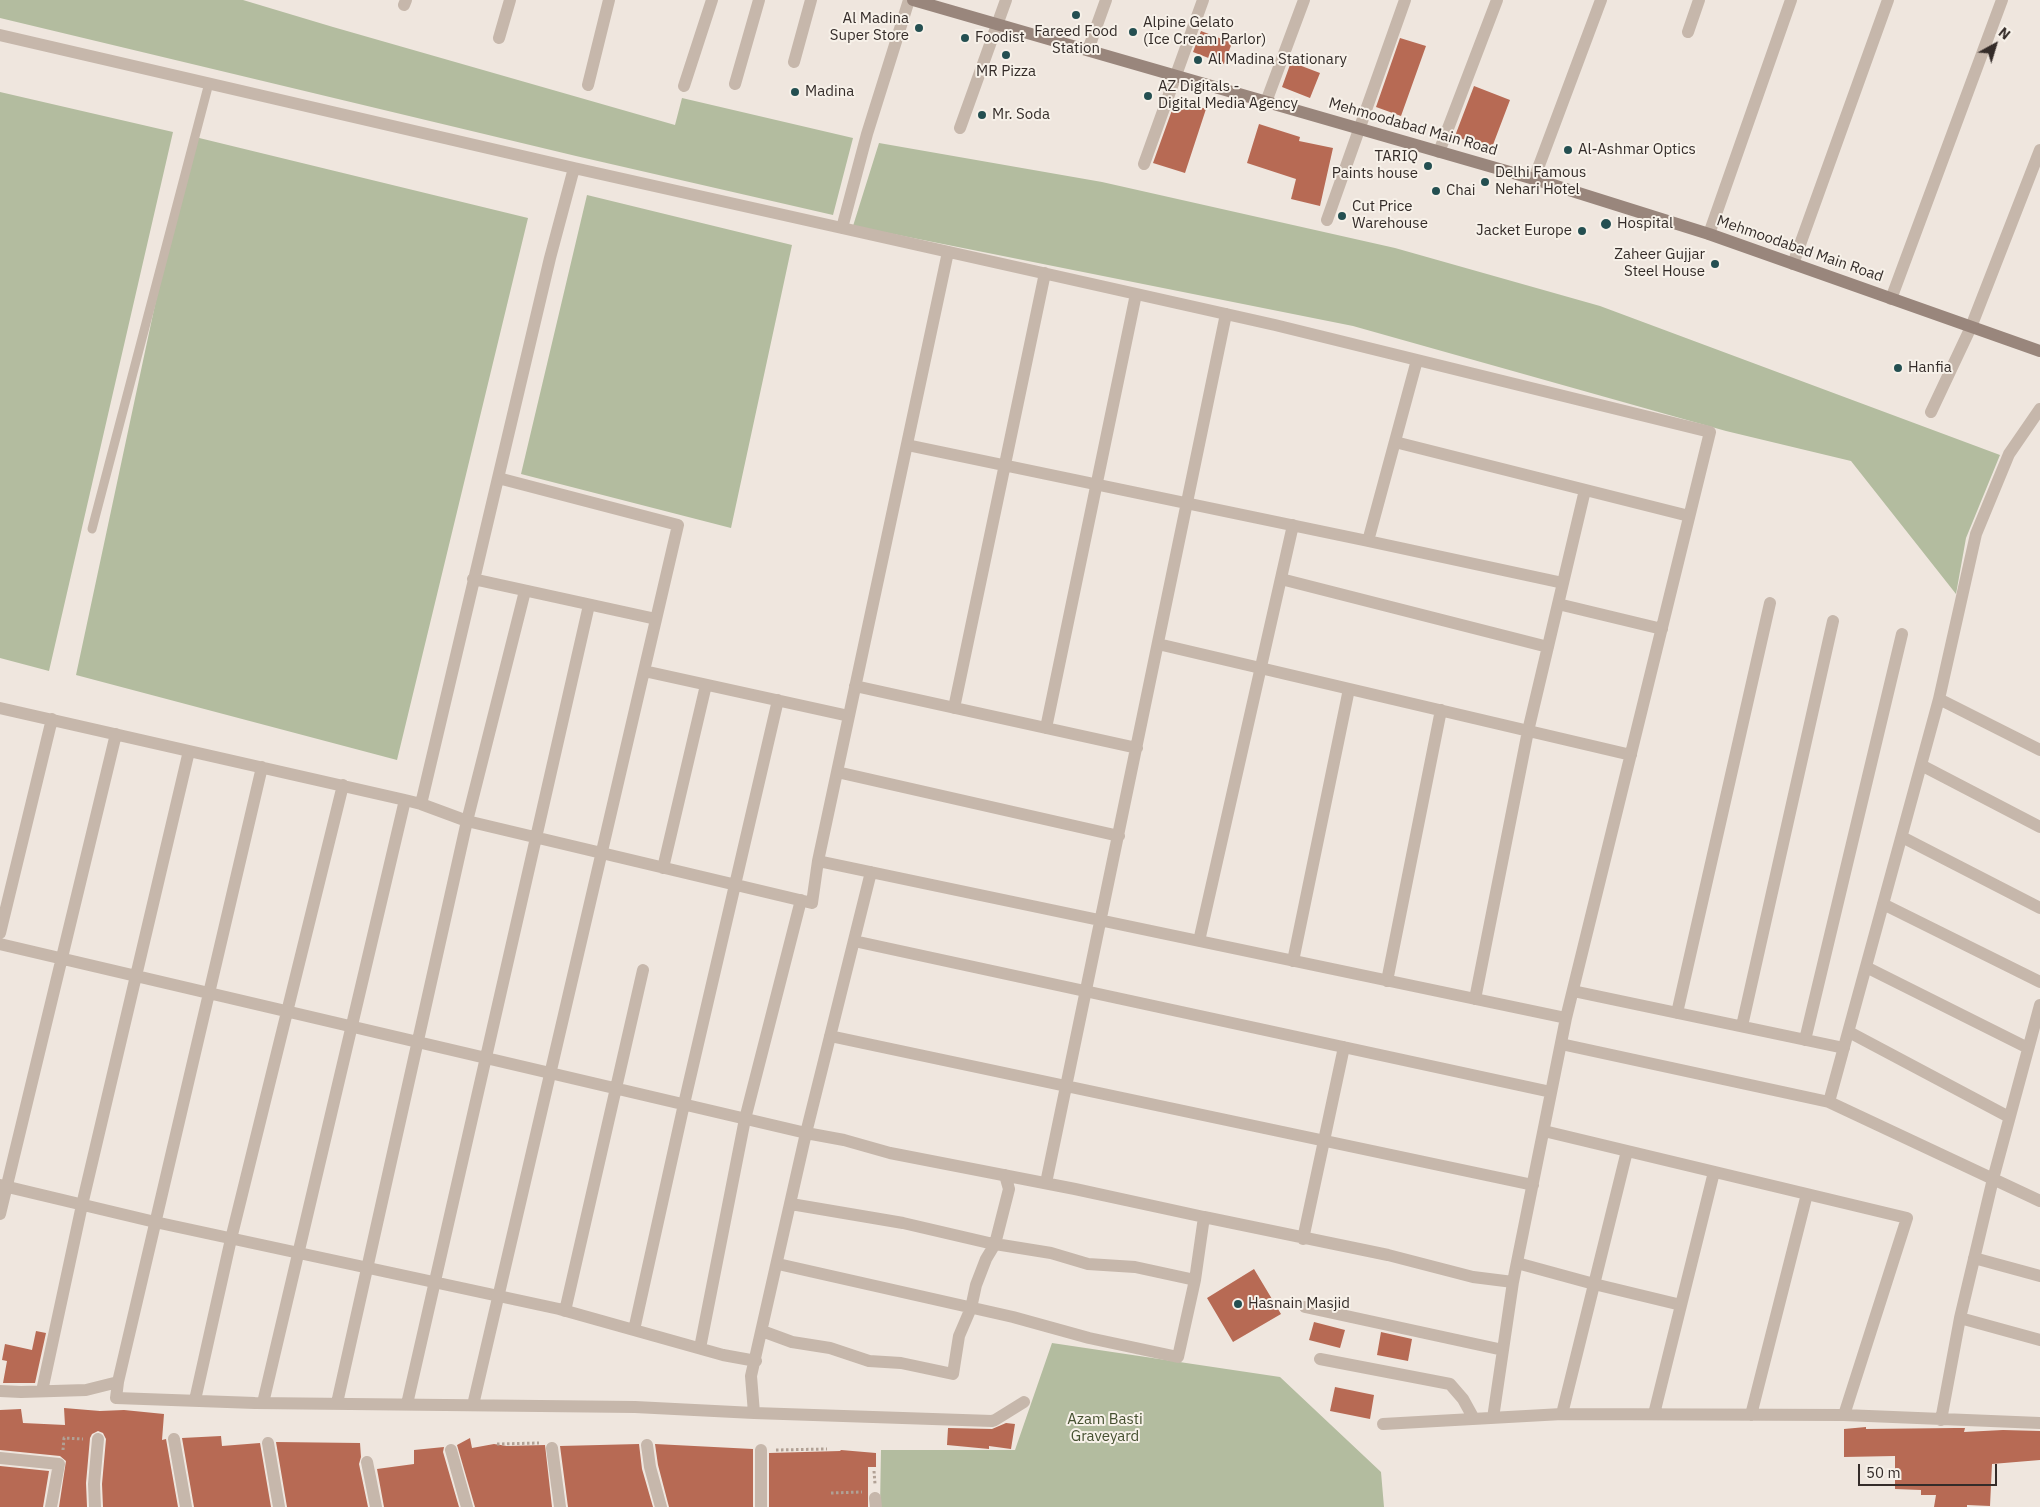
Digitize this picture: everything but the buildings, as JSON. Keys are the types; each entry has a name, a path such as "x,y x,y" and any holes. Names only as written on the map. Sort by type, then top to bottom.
{"main road":[{"name":"Mehmoodabad Main Road","path":"911,0 997,23 1534,179 1709,234 2040,351"}],"street":[{"path":"499,38 510,0"},
{"path":"588,85 610,0"},
{"path":"684,86 712,0"},
{"path":"735,84 759,0"},
{"path":"794,62 811,0"},
{"path":"842,228 867,134 911,0"},
{"path":"960,128 1006,0"},
{"path":"1088,50 1106,0"},
{"path":"1144,164 1203,0"},
{"path":"1266,102 1304,0"},
{"path":"1327,220 1405,0"},
{"path":"1440,152 1497,0"},
{"path":"1534,179 1601,0"},
{"path":"1688,32 1699,0"},
{"path":"1709,234 1791,0"},
{"path":"1793,264 1888,0"},
{"path":"1891,299 2002,0"},
{"path":"0,35 574,168 1226,314 1710,432 1566,1018 1514,1282 1493,1418"},
{"path":"1931,412 1971,327 2040,150"},
{"path":"421,804 473,579 574,168"},
{"path":"0,708 343,785 421,804 467,821 812,903 818,861 948,252"},
{"path":"954,708 1045,273"},
{"path":"1046,728 1136,294"},
{"path":"1046,1183 1226,314"},
{"path":"1368,541 1417,360"},
{"path":"1829,1102 1939,699 1976,534 2009,454 2040,409"},
{"path":"1395,442 1689,516"},
{"path":"907,445 1563,583"},
{"path":"473,1405 678,525 498,478"},
{"path":"1475,999 1528,731 1585,490"},
{"path":"1199,941 1293,525"},
{"path":"473,579 656,619"},
{"path":"1281,579 1548,647"},
{"path":"337,1403 467,821 526,590"},
{"path":"1558,604 1662,629"},
{"path":"1676,1013 1770,604"},
{"path":"407,1404 589,605"},
{"path":"1742,1026 1833,621"},
{"path":"1805,1040 1902,634"},
{"path":"1158,644 1630,755"},
{"path":"644,671 849,716"},
{"path":"663,868 706,685"},
{"path":"855,686 1137,748"},
{"path":"1293,961 1349,689"},
{"path":"1939,699 2040,750"},
{"path":"634,1330 734,885 778,700"},
{"path":"1387,981 1441,710"},
{"path":"0,933 52,719"},
{"path":"0,1214 3,1186 116,734"},
{"path":"42,1391 82,1205 189,750"},
{"path":"1921,765 2040,827"},
{"path":"262,767 155,1222 118,1382 116,1398 263,1403 635,1407 754,1413 995,1420 1024,1402"},
{"path":"837,772 1119,836"},
{"path":"195,1400 231,1239 343,785"},
{"path":"263,1403 405,800"},
{"path":"1902,837 2040,908"},
{"path":"818,861 1566,1018"},
{"path":"754,1413 752,1376 806,1133 871,872"},
{"path":"700,1348 745,1119 800,900"},
{"path":"1883,904 2040,982"},
{"path":"854,941 1551,1092"},
{"path":"0,944 745,1119 844,1140 890,1153 1046,1183 1303,1239 1388,1255 1473,1277 1514,1282"},
{"path":"1866,967 2028,1048"},
{"path":"565,1311 643,970"},
{"path":"1572,991 1844,1048"},
{"path":"1941,1420 1960,1318 1992,1179 2040,1004"},
{"path":"1848,1032 2009,1117"},
{"path":"830,1036 1533,1186"},
{"path":"1561,1044 1829,1102 2040,1201"},
{"path":"1303,1239 1344,1047"},
{"path":"1544,1131 1907,1218 1844,1415"},
{"path":"1562,1414 1627,1151"},
{"path":"1654,1414 1714,1172"},
{"path":"762,1331 792,1342 830,1348 869,1362 901,1363 953,1374 959,1336 971,1308 976,1285 986,1259 995,1244 1009,1189 1006,1175"},
{"path":"3,1186 231,1239 565,1311 700,1348 756,1361"},
{"path":"1751,1415 1807,1194"},
{"path":"791,1204 903,1223 995,1244 1052,1253 1088,1264 1135,1267 1195,1280"},
{"path":"778,1264 1014,1317 1089,1338 1178,1356 1195,1280 1204,1217"},
{"path":"1974,1258 2040,1276"},
{"path":"1518,1263 1681,1305"},
{"path":"1305,1307 1503,1350"},
{"path":"1960,1318 2040,1340"},
{"path":"1320,1359 1450,1384 1463,1399 1474,1419"},
{"path":"0,1391 86,1390 118,1382"},
{"path":"1383,1424 1562,1414 1844,1415 2040,1423"},
{"path":"95,1507 94,1484 98,1439"},
{"path":"174,1439 186,1507"},
{"path":"268,1443 279,1507"},
{"path":"647,1445 650,1467 661,1507"},
{"path":"552,1448 560,1507"},
{"path":"451,1450 467,1507"},
{"path":"761,1450 761,1507"},
{"path":"0,1458 59,1464 51,1507"},
{"path":"367,1462 376,1507"}],"lane":[{"path":"92,529 209,83"}],"path":[{"path":"59,1464 63,1462 64,1438 98,1439"},
{"path":"497,1444 550,1443 552,1448"},
{"path":"761,1450 827,1449"},
{"path":"831,1493 872,1499"}],"green space":[{"path":"0,0 243,0 675,125 682,98 853,138 833,215 576,156 0,18"},
{"path":"0,92 173,132 49,671 0,658"},
{"path":"191,136 528,218 397,760 76,675"},
{"path":"879,143 1102,182 1395,248 1600,306 2000,455 1966,538 1956,594 1851,461 1726,431 1353,326 853,226"},
{"path":"587,195 792,245 731,528 521,474"},
{"name":"Azam Basti Graveyard","path":"1052,1343 1280,1377 1381,1472 1384,1507 880,1507 881,1450 1015,1450"}],"place":[{"name":"Fareed Food Station","path":"1076,15"},
{"name":"Al Madina Super Store","path":"919,28"},
{"name":"Alpine Gelato (Ice Cream Parlor)","path":"1133,32"},
{"name":"Foodist","path":"965,38"},
{"name":"MR Pizza","path":"1006,55"},
{"name":"Al Madina Stationary","path":"1198,60"},
{"name":"Madina","path":"795,92"},
{"name":"AZ Digitals - Digital Media Agency","path":"1148,96"},
{"name":"Mr. Soda","path":"982,115"},
{"name":"Al-Ashmar Optics","path":"1568,150"},
{"name":"TARIQ Paints house","path":"1428,166"},
{"name":"Delhi Famous Nehari Hotel","path":"1485,182"},
{"name":"Chai","path":"1436,191"},
{"name":"Cut Price Warehouse","path":"1342,216"},
{"name":"Hospital","path":"1606,224"},
{"name":"Jacket Europe","path":"1582,231"},
{"name":"Zaheer Gujjar Steel House","path":"1715,264"},
{"name":"Hanfia","path":"1898,368"},
{"name":"Hasnain Masjid","path":"1238,1304"}]}
